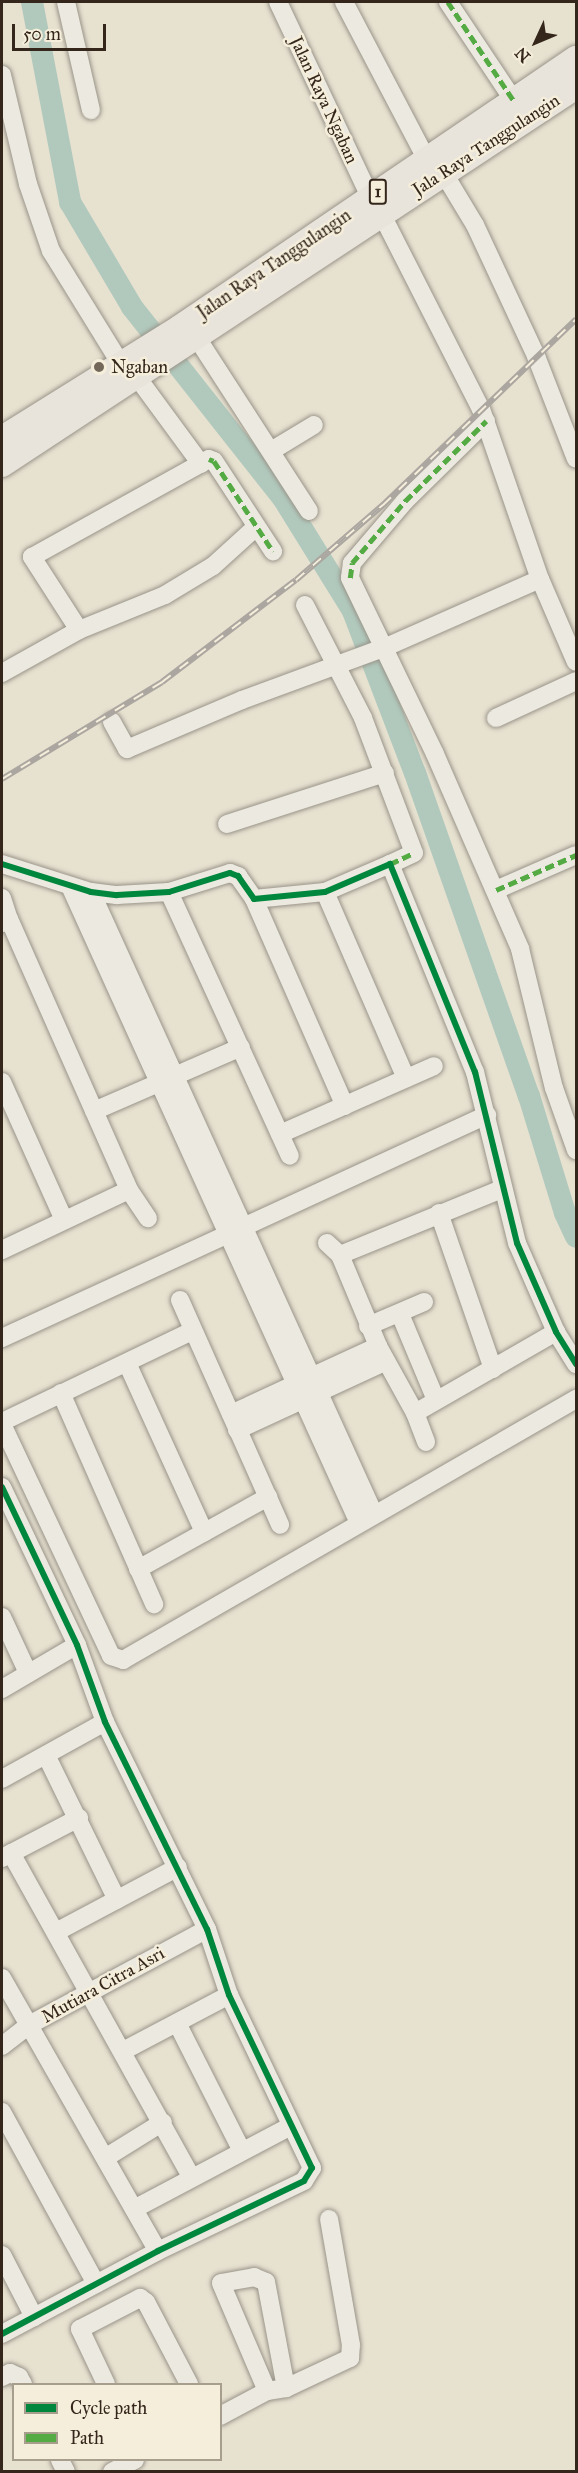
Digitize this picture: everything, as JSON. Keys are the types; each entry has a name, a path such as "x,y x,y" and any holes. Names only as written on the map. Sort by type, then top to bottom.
{"highway":[{"name":"1","path":"435,165 514,100 576,59"},
{"name":"Jala Raya Tanggulangin","path":"188,337 435,165 576,86"},
{"name":"1","path":"2,439 132,370 188,337"},
{"name":"1","path":"2,464 132,370"}],"street":[{"path":"66,2 91,110"},
{"name":"Jalan Raya Ngaban","path":"278,2 376,205 486,422 540,579 576,662"},
{"path":"344,2 435,165 475,225 558,405 576,459"},
{"path":"448,2 514,100"},
{"path":"2,75 28,184 51,250 132,370 201,464"},
{"path":"188,337 271,451 309,511"},
{"path":"486,422 438,464 352,563 353,586 380,649 496,890 520,950 554,1088 576,1150"},
{"path":"271,451 314,425"},
{"path":"79,630 32,557 201,464 214,461 273,551"},
{"path":"2,673 79,630 165,595 213,566 256,527"},
{"path":"112,722 127,749 242,700 380,649 540,579"},
{"path":"254,899 325,892 414,853 385,773 341,665 305,605"},
{"path":"496,718 576,681"},
{"path":"227,824 385,773"},
{"path":"496,890 576,855"},
{"path":"2,864 91,892 169,892 230,873 238,876 254,899 345,1106"},
{"path":"390,864 474,1072 487,1115 502,1189 517,1243 556,1332 576,1364"},
{"path":"70,886 163,1075 366,1518"},
{"path":"91,892 163,1075"},
{"path":"169,892 290,1156"},
{"path":"325,892 406,1078"},
{"path":"2,898 5,921 129,1190 148,1218"},
{"path":"92,1107 238,1041"},
{"path":"280,1134 434,1066"},
{"path":"2,1082 64,1220"},
{"path":"2,1338 235,1233 487,1115"},
{"path":"426,1443 415,1413 368,1326 333,1249 502,1189"},
{"path":"3,1246 129,1190"},
{"path":"439,1213 493,1369"},
{"path":"180,1300 280,1525"},
{"path":"368,1326 424,1302"},
{"path":"400,1314 436,1400"},
{"path":"192,1331 2,1423 111,1656 117,1660 123,1660 576,1399"},
{"path":"415,1413 556,1332"},
{"path":"234,1422 382,1354"},
{"path":"127,1363 204,1532"},
{"path":"61,1393 154,1604"},
{"path":"2,1487 77,1645 105,1722 207,1929 229,1995 291,2126 312,2163 308,2177 158,2251 2,2334"},
{"path":"138,1569 268,1497"},
{"path":"2,1617 28,1673"},
{"path":"2,1689 77,1645"},
{"path":"2,1779 105,1722"},
{"path":"46,1755 79,1818 117,1900"},
{"path":"79,1818 6,1855 56,1932 191,2176"},
{"path":"56,1932 178,1867"},
{"name":"Mutiara Citra Asri","path":"2,2046 29,2025 207,1929"},
{"path":"2,1978 158,2251"},
{"path":"123,2051 229,1995"},
{"path":"177,2023 241,2149"},
{"path":"2,2112 96,2284"},
{"path":"105,2158 163,2122"},
{"path":"134,2209 241,2149 291,2126"},
{"path":"222,2414 267,2391 286,2388 344,2363 352,2354 329,2219"},
{"path":"2,2255 34,2317"},
{"path":"267,2391 221,2283 254,2277 266,2282 286,2388"},
{"path":"105,2383 80,2330 140,2298 146,2302 188,2383"},
{"path":"2,2377 10,2373 19,2377 21,2383"},
{"path":"112,2472 133,2461"}],"waterway":[{"path":"32,2 70,202 132,307 283,498 353,611 415,773 529,1096 565,1213 576,1237"}],"railway":[{"path":"2,779 162,682 296,580 383,505 576,319"}],"marked path":[{"path":"448,2 514,101"},
{"path":"350,578 352,563 405,501 486,421"},
{"path":"209,459 214,461 273,551"},
{"path":"390,864 414,853"},
{"path":"496,890 576,855"}],"cycle path":[{"path":"2,864 91,892 117,895 169,892 230,873 238,876 254,899 325,892 390,864 475,1072 517,1243 556,1332 576,1364"},
{"path":"2,1487 77,1645 105,1722 207,1929 229,1995 312,2168 304,2181 158,2251 2,2334"}],"place":[{"name":"Ngaban","path":"99,367"}]}
